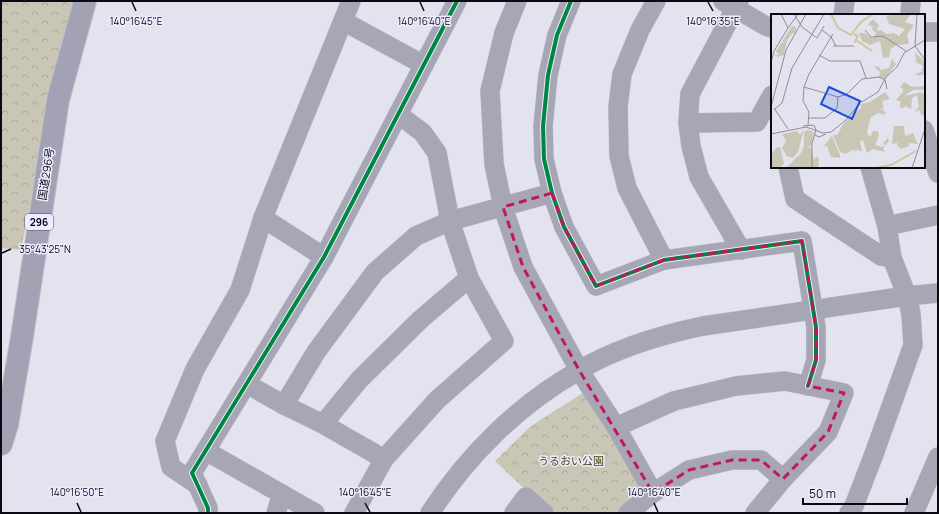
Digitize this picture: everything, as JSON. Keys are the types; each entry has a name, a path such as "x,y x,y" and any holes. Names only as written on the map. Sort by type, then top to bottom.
{"highway":[{"name":"国道296号","path":"1,444 7,425 58,100 85,1"}],"street":[{"path":"198,485 170,467 165,441 195,369 240,290 263,218 351,1"},
{"path":"208,513 208,508 192,473 324,257 457,1"},
{"path":"516,1 504,33 490,91 494,164 503,207 523,267 578,370 616,427 653,493"},
{"path":"571,1 557,35 548,75 543,126 544,159 552,193 564,227 596,286 664,260 802,241 816,327 816,360 808,386"},
{"path":"656,1 640,30 622,74 618,114 619,156 627,188 664,260"},
{"path":"843,14 845,1"},
{"path":"910,14 911,1"},
{"path":"741,250 699,177 691,146 688,123 690,94 732,3 766,26 771,28"},
{"path":"343,21 424,65"},
{"path":"925,32 938,32"},
{"path":"688,123 757,122 771,97"},
{"path":"354,513 384,459 437,400 504,341 469,278 450,221 437,153 423,133 398,114"},
{"path":"925,133 938,173"},
{"path":"788,168 795,199 881,256 892,258"},
{"path":"857,511 874,454 913,345 911,314 892,258 887,226 870,168"},
{"path":"284,405 316,352 375,272 416,236 450,221 552,193"},
{"path":"887,226 938,214"},
{"path":"263,218 324,257"},
{"path":"323,424 359,380 421,319 469,278"},
{"path":"430,513 448,487 490,439 532,401 578,370 627,348 676,331 749,318 938,292"},
{"path":"616,427 674,401 736,386 785,381 844,393 828,432 783,479 755,513"},
{"path":"247,384 284,405 323,424 384,459"},
{"path":"206,452 316,513"},
{"path":"914,513 938,457"},
{"path":"628,513 653,493 689,470 732,460 761,460 783,479"},
{"path":"276,513 282,494"},
{"path":"514,513 526,497 544,513"}],"highlighted area":[{"path":"552,193 564,227 596,286 664,260 802,241 816,327 816,360 808,386 844,393 828,432 783,479 761,460 732,460 689,470 653,493 579,370 523,267 503,207"}],"green space":[{"path":"1,1 78,1 61,48 21,250 1,248"},
{"name":"うるおい公園","path":"586,391 648,492 622,513 550,513 495,461 531,426"}],"cycle path":[{"path":"208,513 208,508 192,473 324,257 457,1"},
{"path":"571,1 557,35 548,75 543,126 544,159 552,193 564,227 596,286 664,260 802,241 816,327 816,360 808,386"}]}
